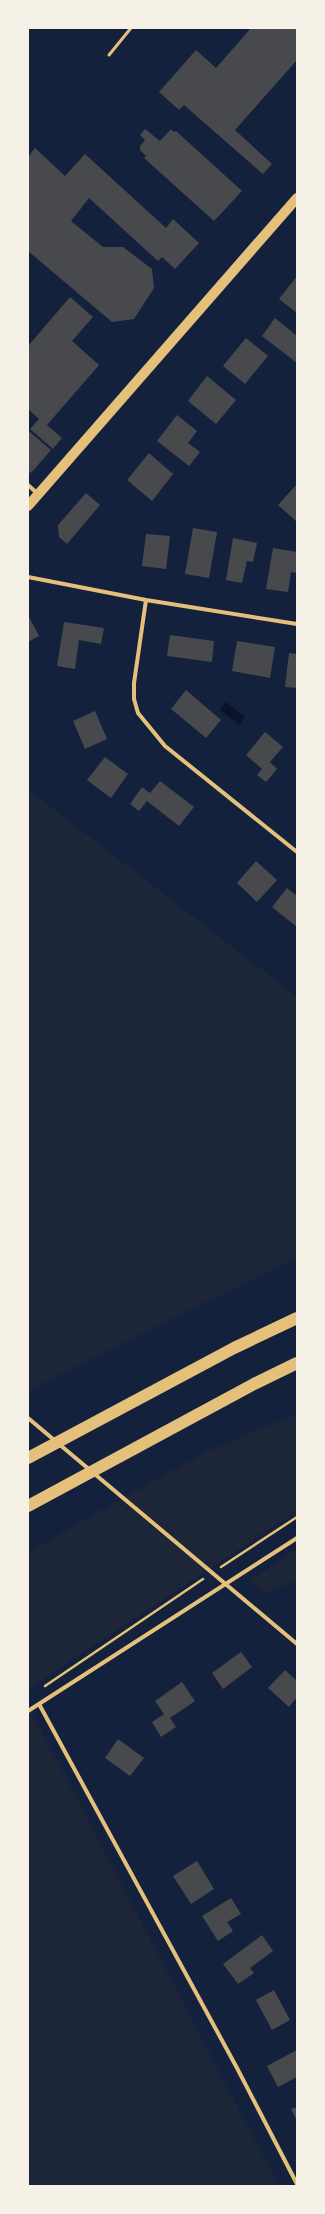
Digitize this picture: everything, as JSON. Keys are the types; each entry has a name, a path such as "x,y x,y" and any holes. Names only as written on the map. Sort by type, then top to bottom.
{"highway":[{"path":"28,1458 234,1348 297,1318"},
{"path":"28,1506 254,1384 297,1364"}],"main road":[{"path":"28,506 297,198"}],"street":[{"path":"28,485 38,494"},
{"path":"28,577 146,600 297,624"},
{"path":"146,600 134,683 134,699 138,713 165,746 297,852"},
{"path":"28,1418 155,1526 228,1584 297,1644"},
{"path":"28,1711 228,1584 297,1538"},
{"path":"39,1704 237,2068 297,2184"}],"lane":[{"path":"109,55 131,28"}],"path":[{"path":"39,1690 297,1517"}],"shaded area":[{"path":"226,702 245,717 239,725 220,710"},
{"path":"28,789 297,997 297,1257 28,1391"},
{"path":"297,1413 297,1511 28,1689 28,1553 96,1513 210,1450"},
{"path":"297,1549 297,1580 264,1594 251,1580"},
{"path":"28,1705 279,2186 28,2186"}],"building":[{"path":"251,28 297,28 297,60 235,130 272,164 263,174 184,105 179,110 159,92 196,50 216,68"},
{"path":"145,129 160,141 171,129 174,132 176,131 242,191 214,221 144,158 146,156 140,150 140,146 145,140 140,135"},
{"path":"35,148 65,176 85,154 166,228 173,219 199,243 175,269 162,257 158,261 89,198 71,221 103,247 123,247 152,269 154,288 134,319 112,322 28,251 28,157"},
{"path":"297,276 297,313 279,299"},
{"path":"70,297 93,317 72,341 99,365 47,425 62,438 53,449 30,429 39,419 28,409 28,346"},
{"path":"275,318 297,336 297,363 262,336"},
{"path":"246,338 268,356 245,384 223,366"},
{"path":"207,376 236,400 216,424 188,401"},
{"path":"177,415 197,431 188,443 200,452 189,466 157,441"},
{"path":"30,432 51,450 31,473 28,470 28,433"},
{"path":"149,453 173,474 152,501 127,480"},
{"path":"297,484 297,522 278,505"},
{"path":"86,493 100,505 67,544 59,537 58,525"},
{"path":"193,528 217,532 209,578 185,574"},
{"path":"146,534 170,536 166,569 142,566"},
{"path":"233,538 257,543 253,562 247,561 242,583 226,580"},
{"path":"273,548 297,552 297,573 291,572 288,592 266,589"},
{"path":"28,615 39,636 28,642"},
{"path":"64,622 104,628 101,644 79,640 75,669 57,666"},
{"path":"170,635 214,641 212,662 167,656"},
{"path":"237,641 275,647 270,678 232,671"},
{"path":"289,653 297,654 297,688 285,687"},
{"path":"186,690 221,720 206,738 171,709"},
{"path":"95,711 107,739 85,749 73,721"},
{"path":"265,732 283,747 270,762 277,769 266,782 257,775 262,769 246,755"},
{"path":"105,757 128,774 111,798 87,780"},
{"path":"160,781 194,807 179,826 147,801 139,811 130,804 142,787 150,793"},
{"path":"256,861 277,880 257,902 237,883"},
{"path":"287,888 297,896 297,927 272,907"},
{"path":"241,1652 252,1667 223,1689 212,1673"},
{"path":"285,1670 297,1681 297,1697 289,1707 268,1688"},
{"path":"182,1682 195,1701 170,1718 176,1727 161,1737 152,1722 164,1714 155,1701"},
{"path":"118,1739 144,1758 130,1776 105,1758"},
{"path":"197,1861 214,1889 191,1904 173,1876"},
{"path":"231,1898 241,1914 227,1922 233,1931 218,1941 202,1916"},
{"path":"262,1935 273,1951 250,1968 254,1973 238,1984 223,1964"},
{"path":"274,1990 290,2020 272,2030 256,2000"},
{"path":"297,2050 297,2077 278,2087 267,2066"},
{"path":"297,2107 297,2121 291,2109"}]}
